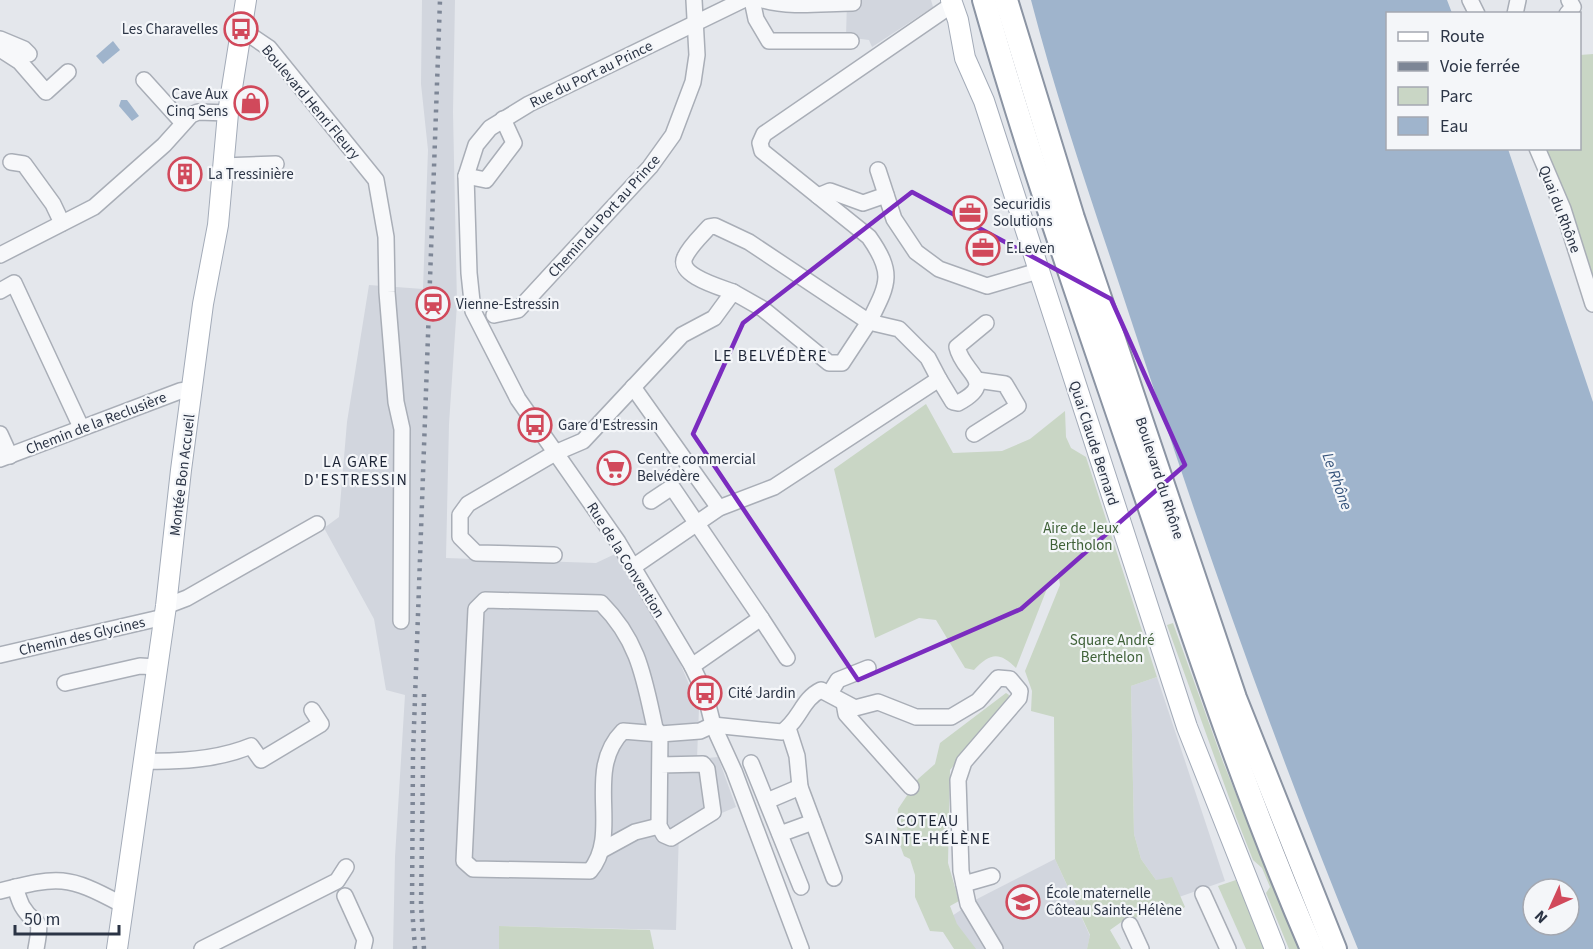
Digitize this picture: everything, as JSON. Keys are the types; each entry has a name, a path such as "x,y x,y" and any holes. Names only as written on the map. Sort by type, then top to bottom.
{"highway":[{"name":"Boulevard du Rhône","path":"984,0 1011,97 1171,571 1286,890 1312,949"},
{"name":"Boulevard du Rhône","path":"1006,0 1073,218 1235,698 1335,949"}],"main road":[{"name":"Montée Bon Accueil","path":"117,949 121,904 165,611 192,389 218,225 228,113 246,0"},
{"name":"Quai Claude Bernard","path":"952,2 965,58 984,101 1187,727 1275,949"}],"street":[{"name":"Chemin du Port au Prince","path":"494,315 518,310 665,148 673,135 693,82 697,55 694,0"},
{"name":"Rue du Port au Prince","path":"466,176 476,145 490,128 503,118 743,0"},
{"path":"752,0 756,19 769,41 851,41"},
{"path":"763,0 775,3 853,3 853,0"},
{"path":"952,2 764,134 760,143 762,151 869,237 883,256 888,276 886,289 869,322 842,363 828,363 763,309 733,292 694,276 684,266 684,258 709,227 714,226 748,242 869,322 899,329 928,358 953,402 958,404 972,396 976,390 977,380 957,347 986,323"},
{"name":"Boulevard Henri Fleury","path":"241,29 269,48 376,180 386,237 396,402 402,429 401,621"},
{"path":"0,39 24,49 29,54"},
{"path":"0,49 20,62 46,92 68,72"},
{"path":"144,80 182,122"},
{"path":"0,255 94,207 164,145 182,122 198,112 228,113"},
{"path":"466,176 486,180 514,143 503,118"},
{"name":"Quai du Rhône","path":"1538,150 1563,209 1593,304"},
{"path":"11,162 24,164 53,204 62,223"},
{"path":"223,166 276,164"},
{"path":"878,170 894,219 916,252 939,269 987,286 1038,271"},
{"name":"Rue de la Convention","path":"466,176 473,311 518,399 633,567 692,666 705,693 713,725 734,771 801,949"},
{"path":"818,196 830,191 863,202 886,195"},
{"path":"0,291 14,283 81,427"},
{"path":"554,555 476,553 460,537 460,515 468,504 555,453 583,441 682,335 714,318 733,292"},
{"path":"633,567 719,508 774,487 939,379"},
{"path":"974,434 1018,406 1005,384 977,380"},
{"path":"633,387 719,508"},
{"name":"Chemin de la Reclusière","path":"5,457 180,391 192,389"},
{"path":"0,434 5,457"},
{"path":"651,501 672,487 787,658"},
{"name":"Chemin des Glycines","path":"0,655 165,611 316,524"},
{"path":"660,765 704,764 707,769 714,813 671,838 664,835 659,826 660,734 655,728 636,652 615,618 601,603 485,600 476,609 464,861 473,869 590,871 602,850 604,765 615,739 623,731 660,734 700,731 713,725 775,733 788,728 812,694 821,690 855,708 878,702 916,717 951,717 969,708 991,684 998,678 1004,677 1016,684 1020,691 1019,698 960,769 959,803 964,884 968,904 996,949"},
{"path":"692,666 761,618"},
{"path":"65,683 140,666 157,667"},
{"path":"830,693 838,680 868,668"},
{"path":"844,703 846,714 911,787"},
{"path":"142,761 218,757 251,746 261,760 321,724 312,710"},
{"path":"788,728 797,756 800,787 834,878"},
{"path":"751,763 801,887"},
{"path":"767,801 800,787"},
{"path":"780,834 813,822"},
{"path":"602,850 635,832 659,826"},
{"path":"202,949 337,881 346,867"},
{"path":"964,884 992,876"},
{"path":"36,949 40,927 38,921 7,889 46,879 63,879 93,888 121,904"},
{"path":"1203,894 1228,949"},
{"path":"345,896 365,940 363,949"},
{"path":"1130,925 1141,949"}],"highlighted area":[{"path":"912,192 1111,299 1185,465 1021,609 858,680 693,434 743,323"}],"shaded area":[{"path":"422,0 455,0 453,112 457,304 449,424 446,558 596,563 615,554 677,656 699,708 697,759 718,757 736,807 679,831 676,930 499,926 499,949 393,949 395,857 405,695 386,690 374,619 324,528 339,517 347,422 369,285 423,289 428,150 421,84"},
{"path":"847,0 931,0 933,7 872,47 869,40 846,37"},
{"path":"1157,677 1225,881 1179,897 1156,880 1141,859 1134,834 1131,686"},
{"name":"École maternelle Côteau Sainte-Hélène","path":"1055,859 1090,936 1087,949 975,949 962,934 952,916 977,899"}],"green space":[{"path":"1593,54 1593,280 1544,150 1581,150 1581,55"},
{"path":"926,404 953,453 1002,451 1030,439 1065,411 1066,437 1071,448 1086,457 1157,677 1131,686 1134,834 1141,859 1156,880 1172,877 1185,907 1175,913 1170,903 1128,921 1127,918 1110,930 1121,949 1087,949 1090,935 1055,859 1054,717 1031,711 1032,691 1025,671 1060,585 1058,572 1048,586 1016,668 1005,659 995,656 985,660 974,670 965,668 936,620 919,618 875,638 834,469"},
{"path":"1173,623 1223,762 1299,949 1289,949 1266,893 1270,887 1262,868 1253,860 1236,817 1167,625"},
{"path":"1006,693 1009,695 1008,700 950,770 948,863 959,901 950,906 957,924 976,949 954,949 943,932 930,931 915,897 915,875 910,859 904,856 897,837 898,809 918,779 935,764 940,743"},
{"path":"1236,880 1266,949 1246,949 1218,886"},
{"path":"499,926 650,930 654,949 499,949"}],"water":[{"name":"Le Rhône","path":"1031,0 1447,0 1452,12 1386,12 1386,150 1508,150 1593,402 1593,949 1358,949 1269,720 1161,410 1080,167"},
{"path":"113,41 120,50 103,64 96,56"},
{"path":"121,100 127,100 139,116 132,121 119,106"}],"railway":[{"path":"415,949 412,907 413,754 440,0"},
{"path":"424,694 421,906 424,949"}],"place":[{"name":"Les Charavelles","path":"241,29"},
{"name":"Cave Aux Cinq Sens","path":"251,103"},
{"name":"La Tressinière","path":"185,174"},
{"name":"Securidis Solutions","path":"970,213"},
{"name":"E.Leven","path":"983,248"},
{"name":"Vienne-Estressin","path":"433,304"},
{"name":"Gare d'Estressin","path":"535,425"},
{"name":"Centre commercial Belvédère","path":"614,468"},
{"name":"Cité Jardin","path":"705,693"},
{"name":"École maternelle Côteau Sainte-Hélène","path":"1023,902"}],"district":[{"name":"LE BELVÉDÈRE","path":"771,355"},
{"name":"LA GARE D'ESTRESSIN","path":"356,470"},
{"name":"COTEAU SAINTE-HÉLÈNE","path":"928,829"}],"park label":[{"name":"Aire de Jeux Bertholon","path":"1081,536"},
{"name":"Square André Berthelon","path":"1112,648"}]}
